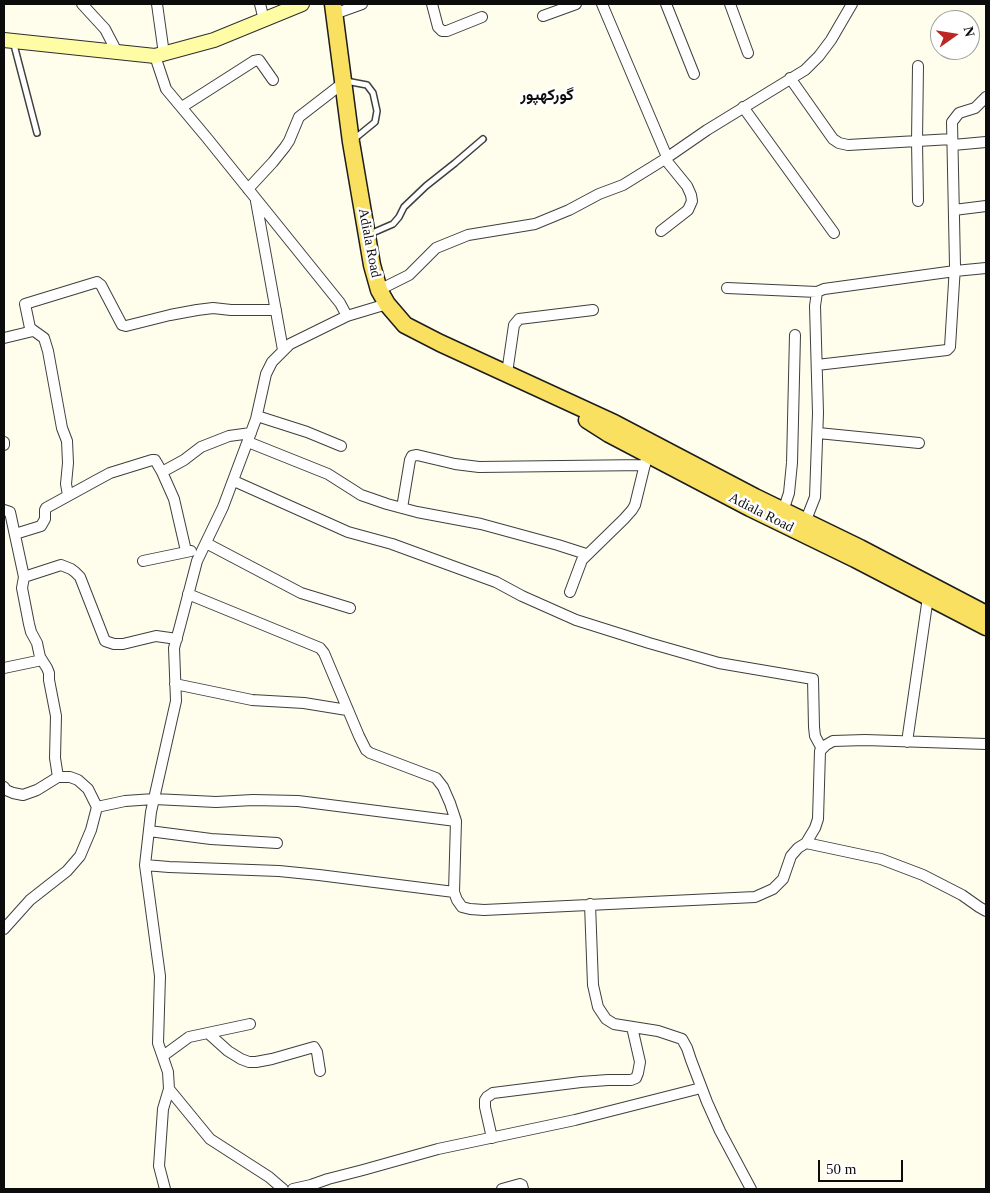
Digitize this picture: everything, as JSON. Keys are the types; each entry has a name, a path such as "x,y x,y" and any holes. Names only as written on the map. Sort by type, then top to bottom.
{"main road":[{"path":"8,40 160,55 214,40 302,4"},
{"name":"Adiala Road","path":"334,9 351,142 372,266 383,297 405,325 614,423 783,511 802,527 855,559 986,627"},
{"name":"Adiala Road","path":"542,389 646,460 750,508 860,548 986,614"}],"street":[{"path":"82,4 105,29 117,52"},
{"path":"156,4 160,55 166,89 340,302 347,316"},
{"path":"260,4 264,20"},
{"path":"334,9 362,4"},
{"path":"432,4 438,27 442,31 482,17"},
{"path":"542,16 576,4"},
{"path":"602,4 666,158 692,195 692,202 688,210 661,231"},
{"path":"666,4 694,74"},
{"path":"730,4 748,52"},
{"path":"165,1189 159,1166 162,1109 169,1089 168,1072 158,1043 160,976 145,865 149,831 154,799 176,701 174,648 188,594 197,561 223,507 250,437 266,374 272,362 290,344 383,297 436,248 468,235 535,224 623,185 743,107 805,70 831,40 852,4"},
{"path":"182,107 254,61 259,60 273,80"},
{"path":"918,66 918,201"},
{"path":"790,78 833,139 840,143 848,145 917,141 986,142"},
{"path":"248,189 286,147 298,117 343,82"},
{"path":"817,365 947,350 950,347 955,271 952,122 959,113 975,108 986,97"},
{"path":"743,107 834,233"},
{"path":"255,198 283,350"},
{"path":"954,210 986,206"},
{"path":"728,288 817,292 824,289 986,268"},
{"path":"68,495 66,484 68,463 67,441 62,428 48,351 44,338 29,325 25,304 97,282 101,285 122,326 213,308 276,310"},
{"path":"802,527 815,497 818,433 815,306 817,292"},
{"path":"507,374 514,325 519,319 592,310"},
{"path":"4,338 33,330"},
{"path":"783,511 789,493 792,463 795,335"},
{"path":"256,416 307,432 341,446"},
{"path":"818,433 919,443"},
{"path":"162,472 184,460 201,447 230,436 250,437 328,474 361,495 417,512 481,524 586,554"},
{"path":"402,508 410,460 412,456 416,455 455,464 479,467 646,460 635,505 624,519 586,554 570,592"},
{"path":"15,534 42,524 46,508 68,495 110,474 155,460 174,499 186,551"},
{"path":"234,481 348,532 392,544 496,582 576,620 719,663 813,679 815,734 822,749"},
{"path":"4,510 10,512 15,534 24,577 22,588 25,609 31,632 49,673 56,716 55,758 58,777"},
{"path":"143,560 204,546 300,593 350,608"},
{"path":"24,577 61,565 75,572 80,577 105,641 123,644 156,636 177,639"},
{"path":"188,594 320,648 324,653 366,750 436,778 443,787 456,821 454,892 462,907 470,909 484,910 755,897 773,889 780,883 791,856 806,843 815,828 818,819 820,751 833,741 865,740 986,744"},
{"path":"907,742 928,597"},
{"path":"4,668 42,660"},
{"path":"175,684 252,700 348,710"},
{"path":"4,787 13,794 23,795 37,790 58,777 70,777 78,780 88,789 97,807 91,830 80,856 67,871 30,900 4,929"},
{"path":"97,807 125,801 154,799 216,802 253,800 298,801 456,821"},
{"path":"149,831 211,839 277,843"},
{"path":"806,843 881,859 929,878 986,910"},
{"path":"145,865 279,871 454,892"},
{"path":"590,904 593,985 598,1007 606,1020 614,1024 658,1030 682,1039 720,1130 751,1189"},
{"path":"163,1056 189,1037 250,1024"},
{"path":"492,1138 485,1100 493,1093 581,1082 631,1080 636,1078 640,1062 632,1027"},
{"path":"208,1032 228,1051 249,1062 272,1059 314,1047 317,1052 320,1071"},
{"path":"292,1189 311,1186 328,1179 438,1149 575,1120 701,1088"},
{"path":"169,1089 210,1139 269,1177 283,1189"},
{"path":"502,1189 520,1184 523,1189"}],"lane":[{"path":"8,40 37,133"},
{"path":"343,82 367,85 373,93 377,111 375,122 351,142"},
{"path":"367,236 393,224 404,207 482,139"}],"district":[{"name":"گورکھپور","path":"547,96"}]}
